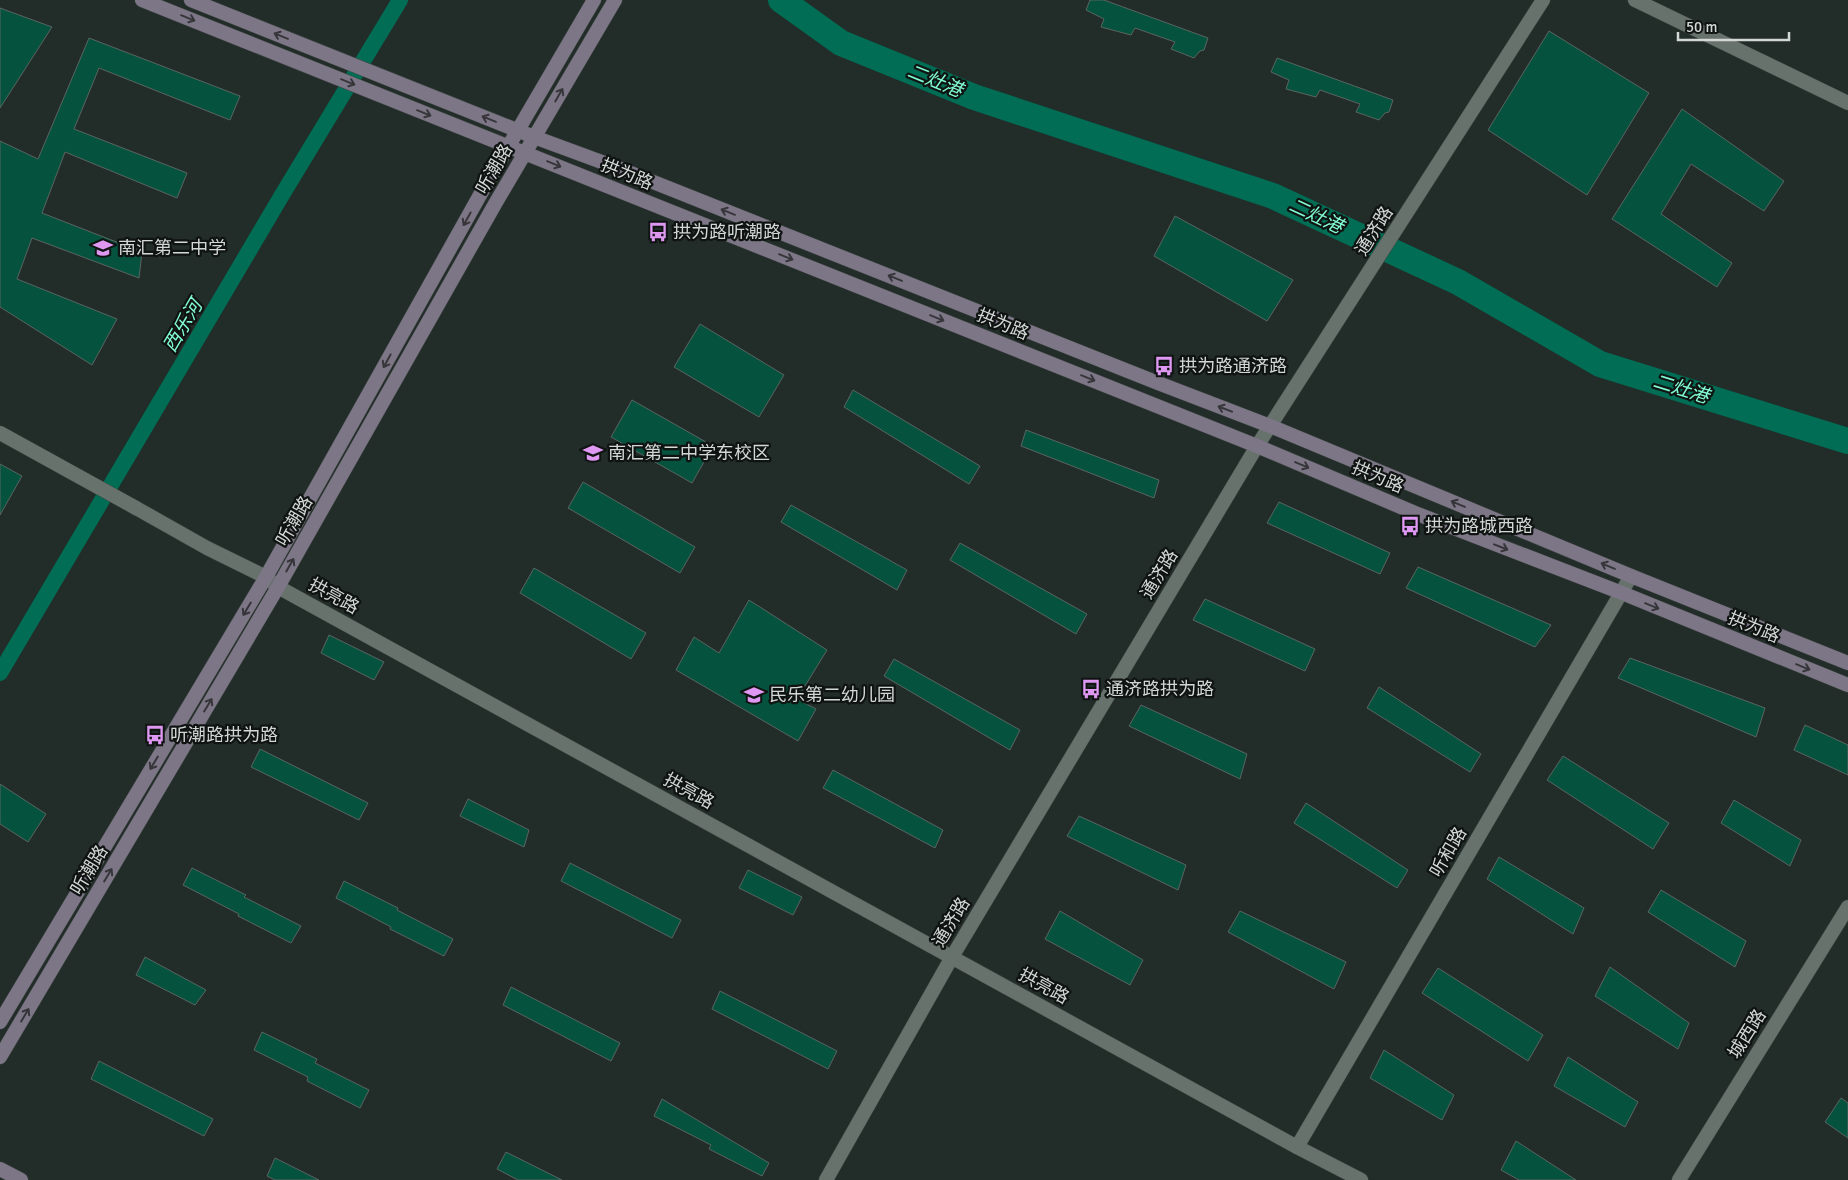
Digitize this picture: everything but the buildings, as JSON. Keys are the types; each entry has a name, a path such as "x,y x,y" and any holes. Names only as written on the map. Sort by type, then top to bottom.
{"main road":[{"name":"拱为路","path":"142,0 1258,446 1415,514 1622,593 1848,685"},
{"name":"拱为路","path":"191,0 518,131 618,168 1270,426 1631,576 1848,663"},
{"name":"听潮路","path":"0,1022 266,577 508,146 594,0"},
{"name":"听潮路","path":"0,1057 278,587 534,137 615,0"},
{"path":"0,1169 21,1180"}],"street":[{"name":"通济路","path":"826,1180 952,957 1270,426 1366,279 1543,0"},
{"path":"1635,0 1848,103"},
{"name":"拱亮路","path":"0,433 207,548 266,577 278,587 1297,1147 1361,1180"},
{"name":"听和路","path":"1297,1147 1631,576"},
{"name":"城西路","path":"1678,1180 1848,907"}],"waterway":[{"name":"西乐河","path":"0,673 282,195 400,0"},
{"name":"二灶港","path":"781,0 841,43 974,97 1273,196 1458,282 1600,364 1848,441"}],"place":[{"name":"拱为路听潮路","path":"658,232"},
{"name":"南汇第二中学","path":"103,248"},
{"name":"拱为路通济路","path":"1164,366"},
{"name":"南汇第二中学东校区","path":"593,453"},
{"name":"拱为路城西路","path":"1410,526"},
{"name":"通济路拱为路","path":"1091,689"},
{"name":"民乐第二幼儿园","path":"754,695"},
{"name":"听潮路拱为路","path":"155,735"}]}
